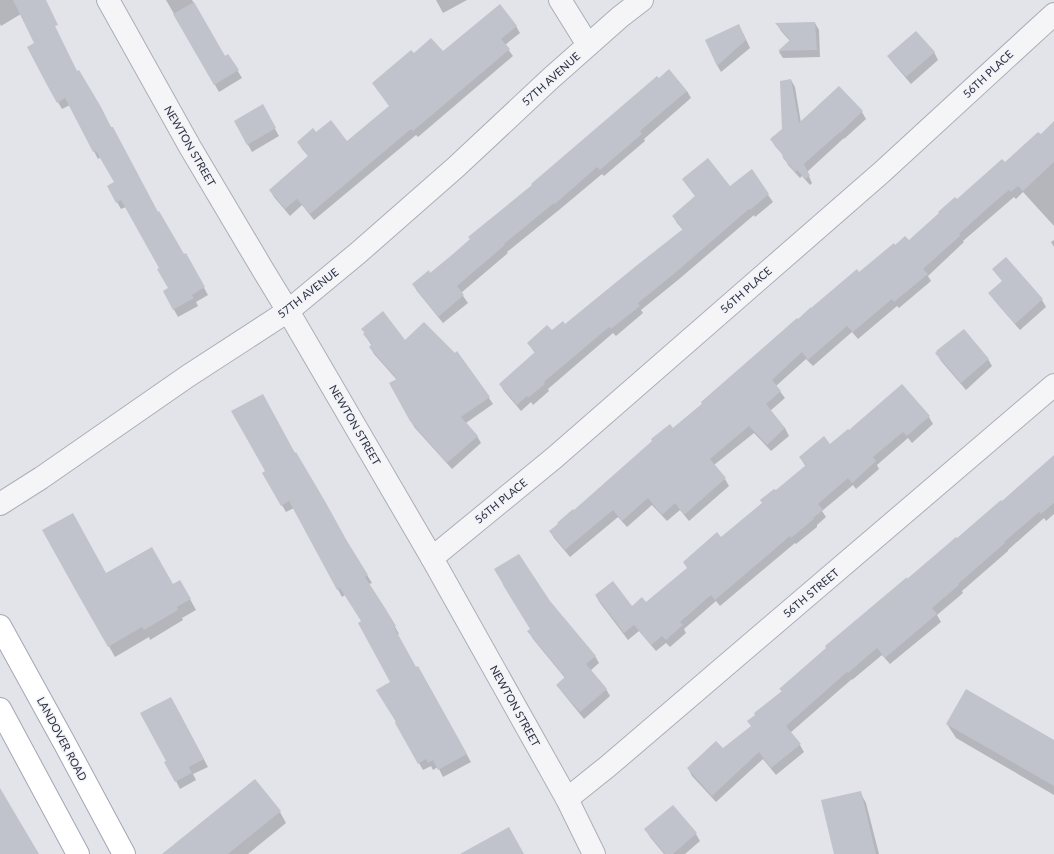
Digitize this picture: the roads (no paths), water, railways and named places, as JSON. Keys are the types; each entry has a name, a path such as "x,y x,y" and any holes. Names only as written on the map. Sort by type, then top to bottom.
{"main road":[{"name":"LANDOVER ROAD","path":"0,626 66,744 124,854"},
{"path":"0,709 78,854"}],"street":[{"name":"NEWTON STREET","path":"108,0 190,147 288,311 432,558 567,799 594,854"},
{"path":"560,0 588,45"},
{"name":"57TH AVENUE","path":"0,504 41,478 188,376 288,311 358,253 456,167 620,16 642,0"},
{"name":"56TH PLACE","path":"432,558 554,458 882,172 1054,14"},
{"name":"56TH STREET","path":"567,799 608,767 1054,385"}]}
